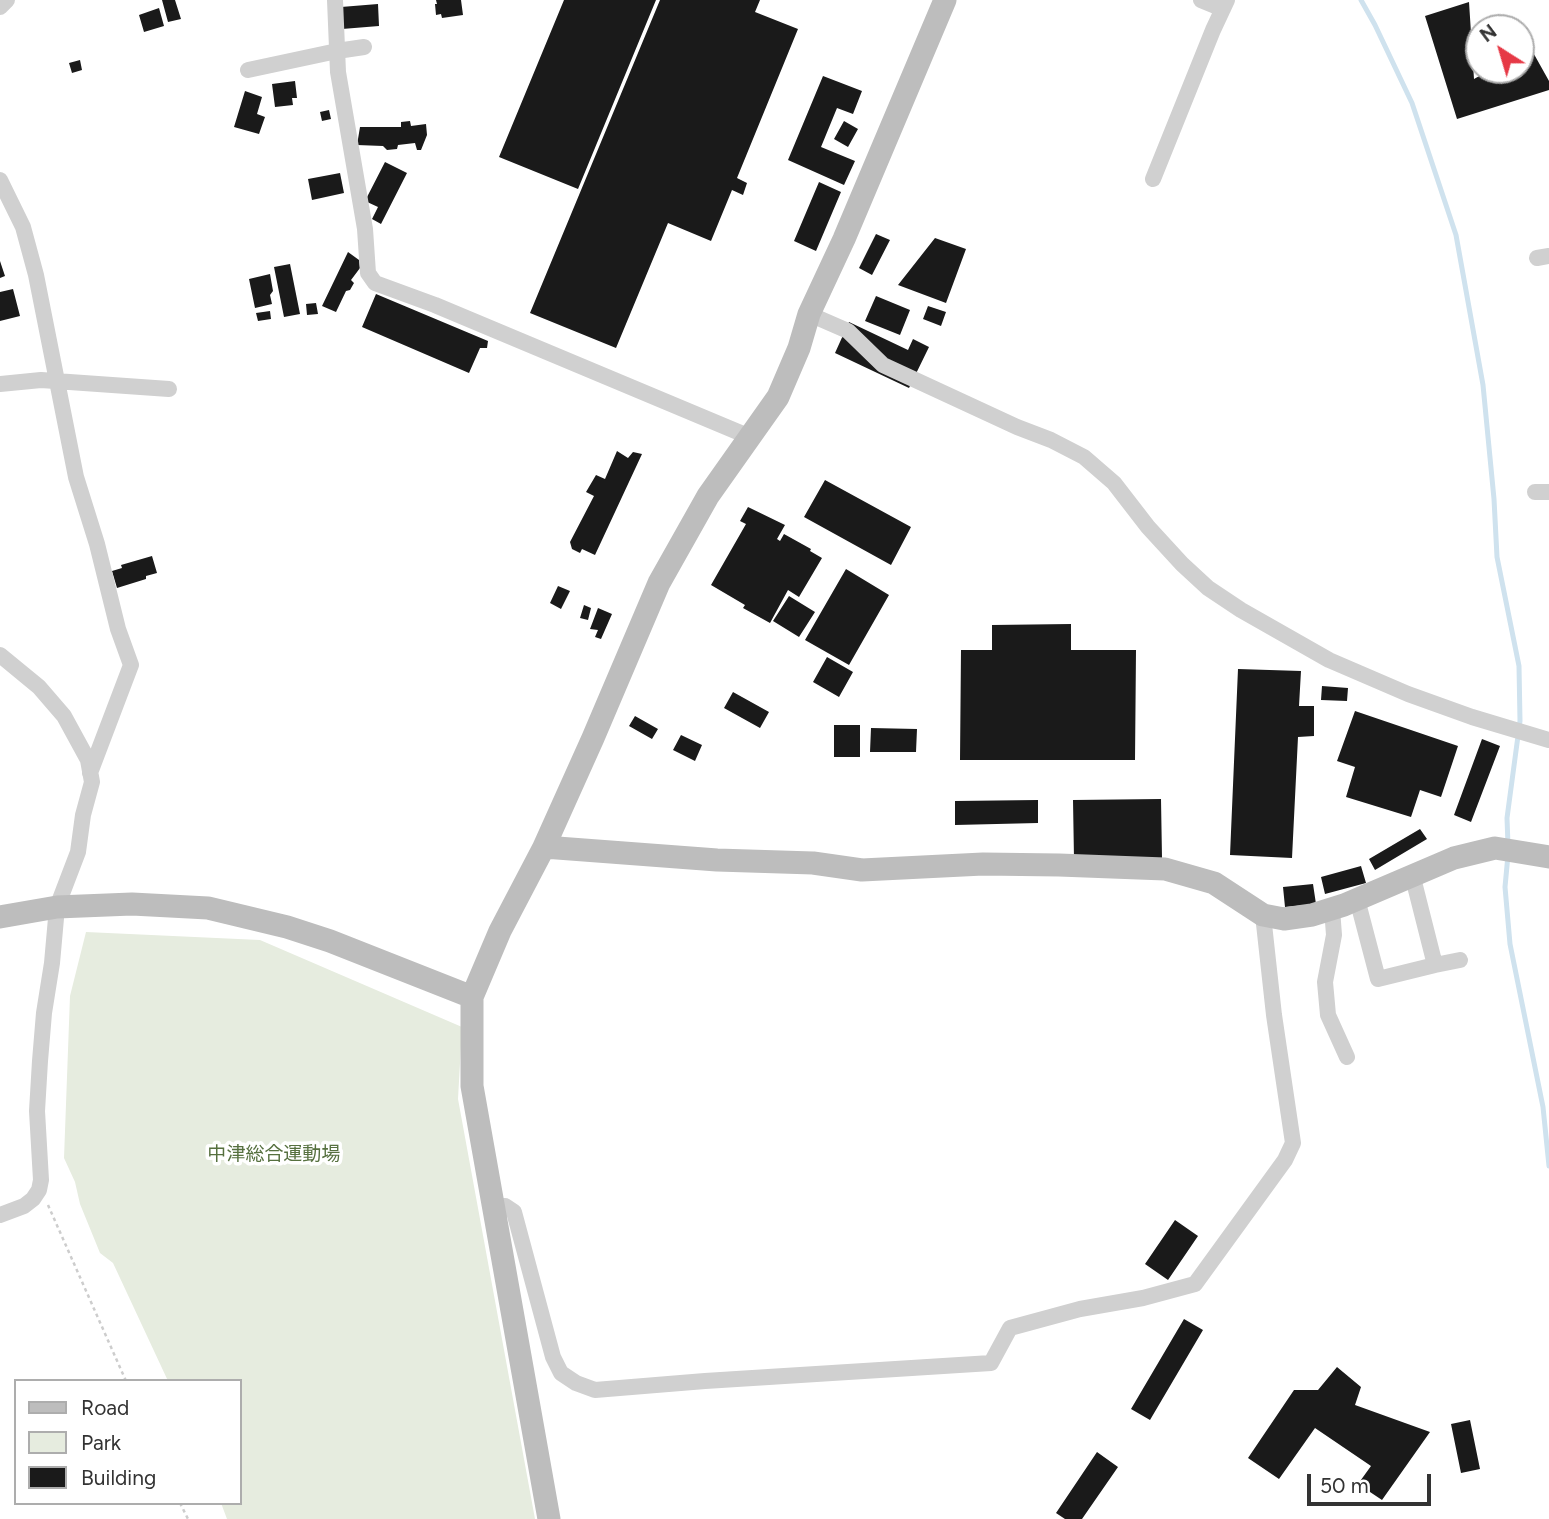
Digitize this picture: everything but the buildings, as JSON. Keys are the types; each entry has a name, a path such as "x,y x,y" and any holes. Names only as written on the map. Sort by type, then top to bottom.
{"street":[{"path":"0,7 7,0"},
{"path":"335,0 338,72 365,229 368,273 375,282 750,437"},
{"path":"549,1519 472,1086 471,997 500,932 544,847 659,583 708,496 778,397 799,348 809,314 844,239 945,0"},
{"path":"1153,179 1225,5 1201,0"},
{"path":"248,70 365,47"},
{"path":"0,180 23,228 36,275 76,477 97,544 118,629 131,665 90,773"},
{"path":"809,314 848,331 883,366 1084,457 1114,483 1182,564 1208,588 1252,616 1329,660 1396,689 1472,717 1549,740"},
{"path":"0,384 41,380 169,389"},
{"path":"0,655 39,687 64,716 88,760 92,782 83,815 78,852 57,907 40,1061 37,1111 41,1180 39,1191 24,1206 0,1215"},
{"path":"544,847 717,860 813,863 862,870 983,864 1165,869 1214,883 1263,915 1284,919 1332,909 1454,858 1495,848 1549,857"},
{"path":"1412,874 1435,965"},
{"path":"1357,899 1378,979 1460,960"},
{"path":"0,917 57,907 132,904 208,908 287,927 330,941 471,997"},
{"path":"1332,909 1334,935 1325,982 1328,1014 1347,1057"},
{"path":"493,1208 505,1206 514,1212 553,1357 561,1373 576,1383 595,1390 990,1363 1010,1328 1080,1309 1143,1298 1195,1284 1285,1160 1293,1143 1274,1015 1263,915"}],"path":[{"path":"39,1191 50,1208 125,1379"}],"green space":[{"name":"中津総合運動場","path":"86,932 260,940 462,1027 458,1099 535,1519 227,1519 222,1505 242,1505 242,1379 167,1379 113,1263 100,1253 64,1158 70,996"}],"waterway":[{"path":"1361,0 1412,103 1456,235 1483,385 1497,557 1519,666 1520,721 1507,818 1508,845"},
{"path":"1508,855 1505,887 1510,944 1543,1107 1549,1166"}]}
